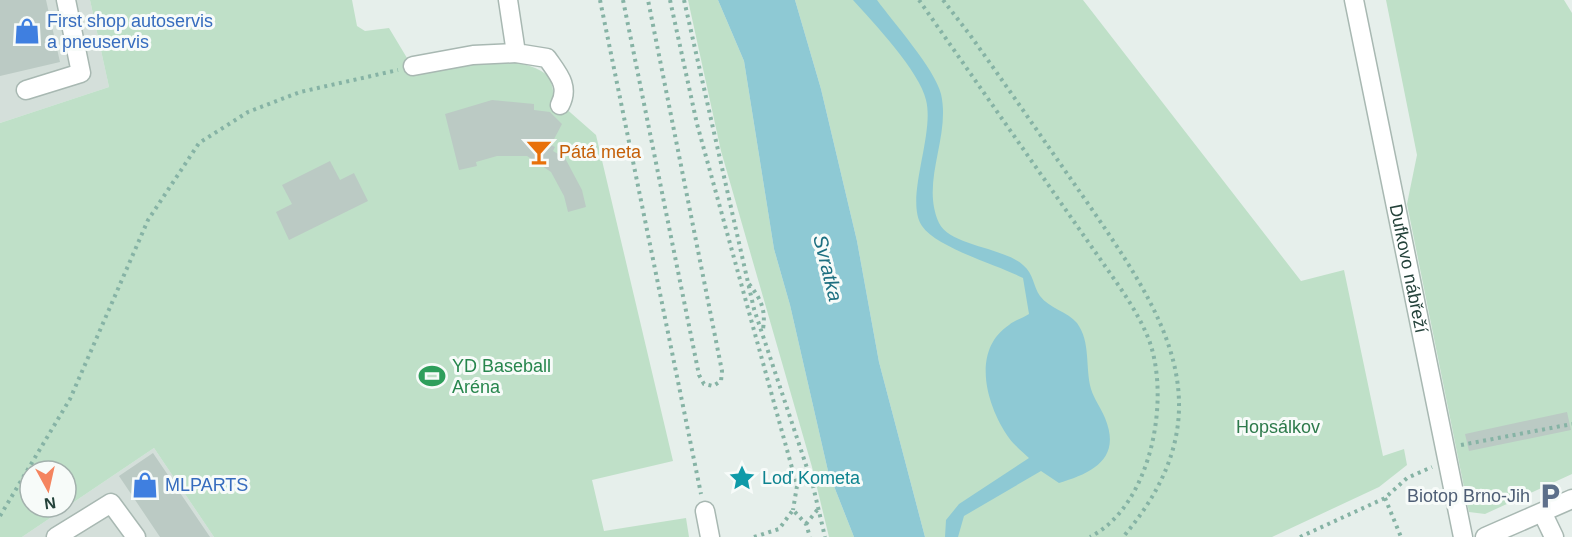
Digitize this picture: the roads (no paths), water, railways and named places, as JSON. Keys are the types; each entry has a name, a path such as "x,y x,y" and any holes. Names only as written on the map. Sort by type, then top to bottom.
{"street":[{"path":"26,90 81,73 66,0"},
{"path":"508,0 516,53"},
{"name":"Dufkovo nábřeží","path":"1354,0 1463,537"},
{"path":"413,66 473,55 516,53 547,58 563,82 566,94 560,105"},
{"path":"1485,537 1572,500"},
{"path":"56,537 111,503 136,537"},
{"path":"705,511 710,537"},
{"path":"1543,514 1554,537"}],"water":[{"name":"Svratka","path":"718,0 795,0 821,89 857,241 879,362 925,537 854,537 828,471 790,305 774,249 744,61"},
{"path":"853,0 877,0 931,72 941,94 942,127 933,192 934,207 939,223 954,237 1003,254 1023,265 1029,272 1040,296 1077,323 1086,346 1091,389 1109,432 1110,444 1107,454 1093,469 1059,483 1041,471 964,516 958,537 945,537 946,520 959,504 1029,458 1011,441 1001,425 994,411 986,380 989,349 997,336 1011,323 1029,314 1023,278 954,249 941,242 922,226 917,214 916,200 927,131 926,100 906,62"}],"place":[{"name":"First shop autoservis a pneuservis","path":"27,31"},
{"name":"Pátá meta","path":"539,152"},
{"name":"YD Baseball Aréna","path":"432,376"},
{"name":"Loď Kometa","path":"742,478"},
{"name":"MLPARTS","path":"145,485"},
{"name":"Biotop Brno-Jih","path":"1550,496"}],"park label":[{"name":"Hopsálkov","path":"1278,427"}]}
